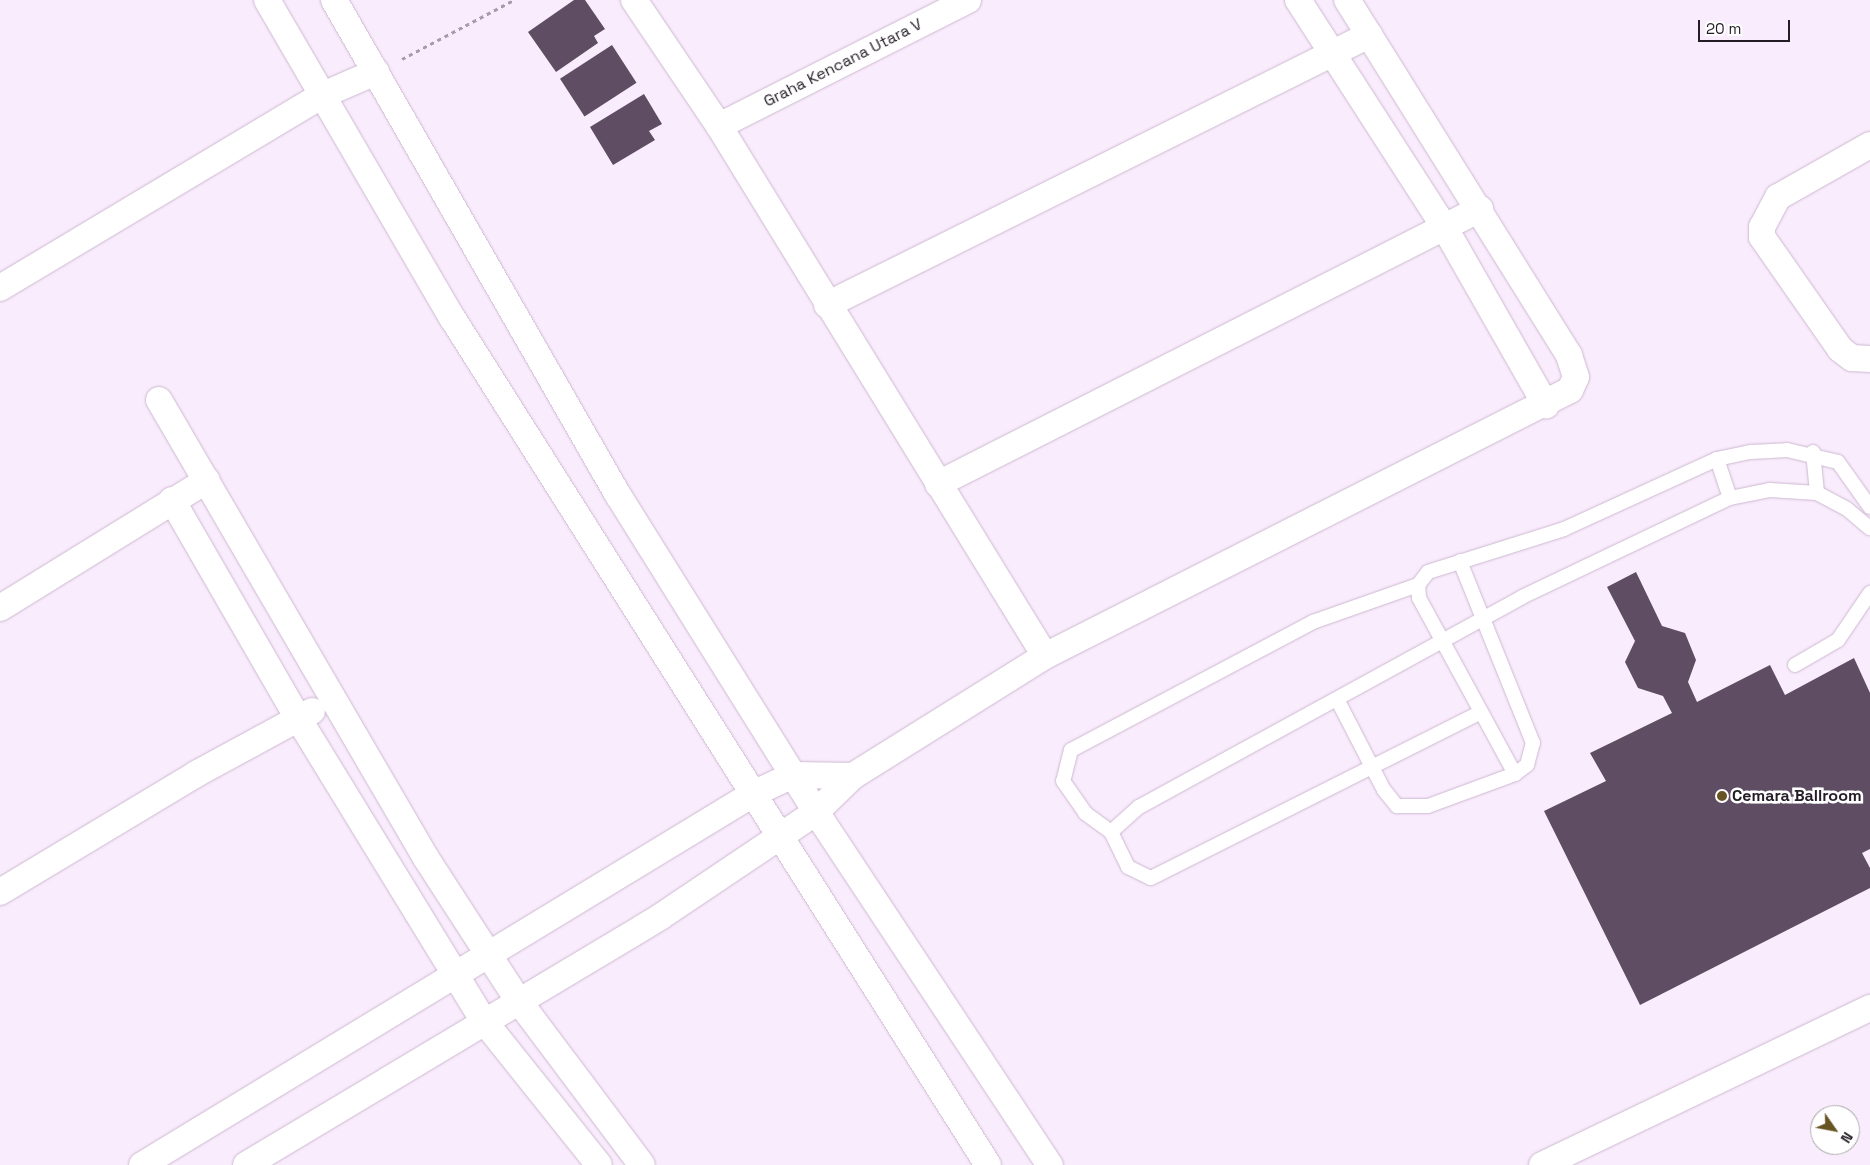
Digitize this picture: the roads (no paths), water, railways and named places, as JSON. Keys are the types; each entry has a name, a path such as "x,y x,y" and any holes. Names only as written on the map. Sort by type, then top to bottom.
{"street":[{"path":"267,0 454,319 988,1165"},
{"path":"334,0 618,495 816,812 1050,1165"},
{"path":"634,0 719,126 827,305 1045,656"},
{"name":"Graha Kencana Utara V","path":"719,126 968,0"},
{"path":"1298,0 1446,230 1546,405"},
{"path":"246,1165 518,1000 660,917 816,812 853,776 1045,656 1546,405 1574,385 1573,364 1480,209 1347,0"},
{"path":"827,305 1369,35"},
{"path":"0,288 323,95 376,72"},
{"path":"1870,145 1778,197 1762,227 1762,237 1834,341 1852,358 1870,359"},
{"path":"938,484 1446,230 1480,209"},
{"path":"159,400 207,480 330,701 426,858 490,954 518,1000 642,1165"},
{"path":"0,608 207,480"},
{"path":"172,500 298,718 393,877 456,972 484,1021 599,1165"},
{"path":"0,892 330,701"},
{"path":"142,1165 456,972 490,954 753,794 793,775 853,776"},
{"path":"393,877 426,858"},
{"path":"1542,1165 1870,1008"}],"lane":[{"path":"1481,712 1372,766 1160,876 1134,872 1111,832 1085,813 1063,781 1071,750 1313,622 1418,585 1436,567 1564,528 1717,459 1768,450 1813,452 1838,462 1870,507"},
{"path":"1813,452 1817,493"},
{"path":"1717,459 1730,498"},
{"path":"1111,832 1139,807 1338,701 1480,621 1730,498 1770,490 1817,493 1868,521"},
{"path":"1338,701 1392,801 1410,808 1515,774 1530,760 1533,743 1480,621 1460,561"},
{"path":"1418,585 1419,598 1442,643 1515,774"},
{"path":"1795,665 1838,640 1870,593"}],"place":[{"name":"Cemara Ballroom","path":"1722,796"}]}
